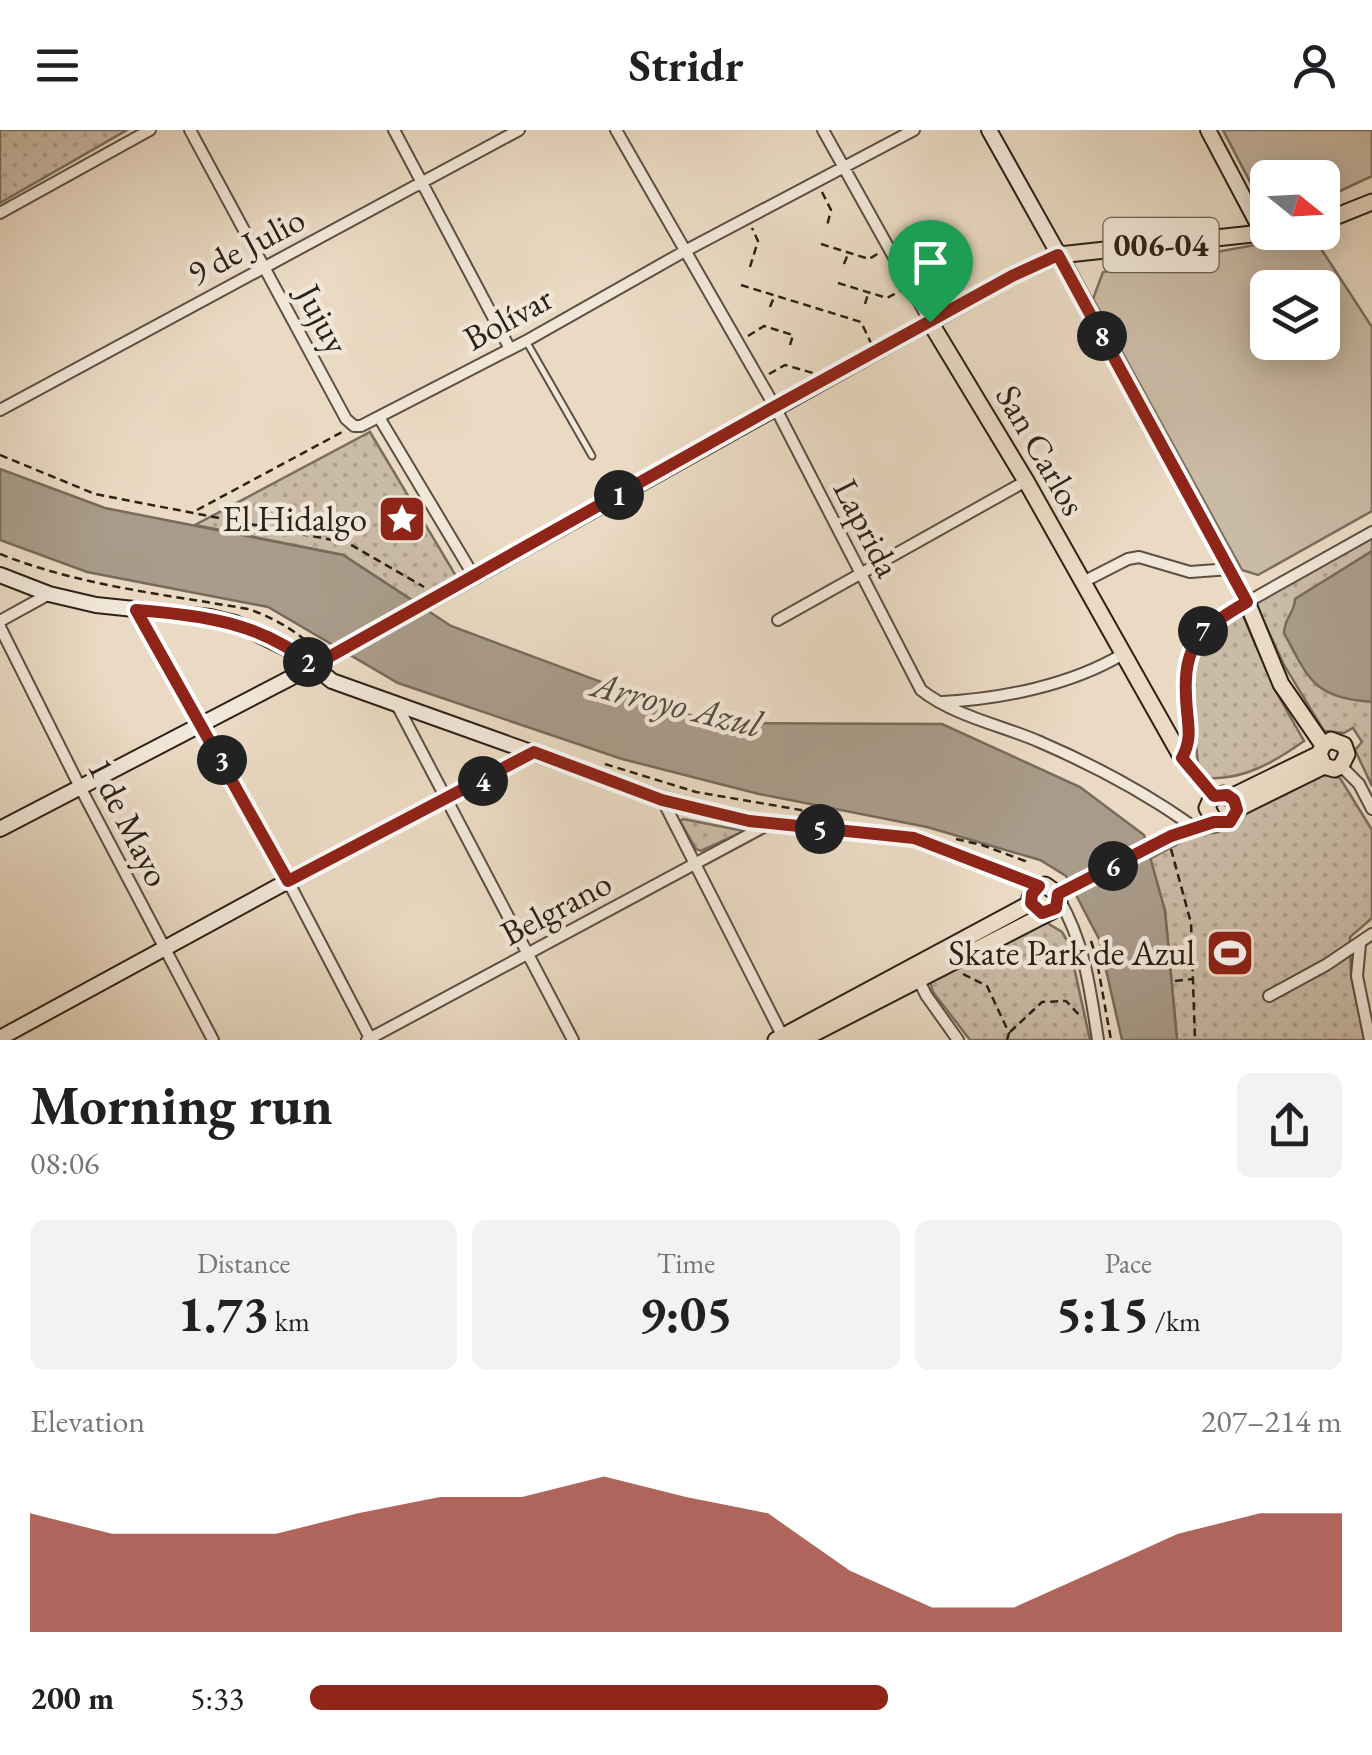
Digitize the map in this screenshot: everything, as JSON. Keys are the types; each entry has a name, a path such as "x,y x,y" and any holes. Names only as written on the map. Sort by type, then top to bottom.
{"main road":[{"path":"1340,215 1372,202"},
{"name":"006-04","path":"1058,255 1250,235"},
{"path":"930,322 1058,255 1230,569 1282,684 1322,755 1334,769 1341,766 1348,754 1348,743 1331,740 1322,755 1188,823 1171,836"},
{"name":"San Carlos","path":"930,322 1026,481 1182,758 1221,807"},
{"path":"781,1039 1041,910 1056,908 1062,894 1221,807"},
{"path":"1041,910 1032,894 1039,886 1050,886 1062,894"},
{"path":"802,1040 916,972 937,968 1041,910"}],"street":[{"path":"0,213 150,130"},
{"name":"Jujuy","path":"190,130 346,419 354,426"},
{"path":"394,130 510,349"},
{"name":"9 de Julio","path":"0,410 519,130"},
{"name":"Laprida","path":"616,130 760,380 921,690 936,702"},
{"name":"San Carlos","path":"823,130 930,322"},
{"name":"Bolívar","path":"354,426 380,418 526,341 685,250 914,130"},
{"path":"990,130 1058,255"},
{"path":"1208,130 1250,203"},
{"path":"0,829 441,597 930,322"},
{"path":"380,418 475,578"},
{"path":"778,620 1026,481"},
{"path":"1182,758 1190,740 1185,676 1199,636 1210,624 1372,532"},
{"path":"1082,582 1139,556 1190,572 1230,569"},
{"path":"0,575 50,594 136,610 210,616 235,623 319,663 332,681 662,800 770,824 914,838 1039,886"},
{"path":"0,624 50,594"},
{"path":"136,610 288,881 369,1040"},
{"name":"1 de Mayo","path":"0,624 80,787 214,1040"},
{"path":"936,702 988,700 1097,670 1123,654"},
{"path":"936,702 1042,742 1152,798 1188,823"},
{"path":"397,705 573,1040"},
{"path":"2,1036 534,752"},
{"path":"1341,766 1360,784 1372,808"},
{"path":"662,800 781,1039"},
{"name":"Belgrano","path":"369,1040 770,824"},
{"path":"1062,894 1082,950 1097,1035"},
{"path":"1041,910 1061,920 1082,950"},
{"path":"1269,996 1372,934"},
{"path":"1361,943 1357,976 1370,1040"},
{"path":"916,972 926,995 958,1040"}],"lane":[{"path":"526,341 592,456"}],"path":[{"path":"818,181 831,210 827,226"},
{"path":"747,218 758,242 750,266"},
{"path":"820,244 869,259 888,247"},
{"path":"844,264 848,252"},
{"path":"838,283 888,298 910,286"},
{"path":"741,285 861,322 876,353"},
{"path":"865,304 869,292"},
{"path":"770,308 774,295"},
{"path":"738,343 764,326 793,335 790,345"},
{"path":"760,380 785,365 821,376 824,381"},
{"path":"194,512 354,426"},
{"path":"0,455 95,494 348,543 441,597"},
{"path":"0,554 40,570 94,584 266,614 297,633 319,663"},
{"path":"599,762 696,792 837,816"},
{"path":"1171,836 1172,855 1191,923 1195,1040"},
{"path":"947,838 982,845 1025,861 1015,878"},
{"path":"937,968 980,980 986,986 1009,1034 1008,1040"},
{"path":"1175,981 1193,979"},
{"path":"1009,1034 1042,1002 1056,1000 1066,1001 1097,1035"}],"shaded area":[{"path":"0,130 127,130 0,203"},
{"path":"1223,130 1372,130 1372,176 1340,191 1340,160 1250,160 1250,182"},
{"path":"1250,246 1250,250 1322,250 1335,270 1250,270 1250,360 1340,360 1340,278 1372,327 1372,511 1258,575 1242,570 1093,299 1103,272"},
{"path":"370,432 456,576 412,600 343,555 195,525"},
{"path":"0,469 105,508 343,555 451,626 711,723 942,724 1080,787 1144,835 1165,911 1177,1040 1122,1040 1099,939 1066,876 1040,860 927,827 759,794 622,759 398,683 268,607 87,572 0,540"},
{"path":"1372,538 1372,786 1355,750 1362,742 1353,728 1344,733 1324,731 1284,665 1255,602"},
{"path":"1372,551 1372,702 1337,696 1316,684 1284,633 1295,599"},
{"path":"1241,611 1274,688 1304,741 1259,768 1235,776 1209,778 1198,763 1190,690 1192,658 1200,641"},
{"path":"1320,774 1340,778 1372,830 1372,918 1350,937 1351,975 1365,1040 1177,1040 1165,911 1150,859 1196,834 1232,827 1242,810"},
{"path":"680,821 744,831 701,851"},
{"path":"1044,921 1062,932 1069,944 1090,1040 970,1040 933,992 929,978"}],"place":[{"name":"El Hidalgo","path":"402,519"},
{"name":"Skate Park de Azul","path":"1230,953"}],"route":[{"path":"1058,255 1247,602 1210,624 1199,636 1185,676 1190,740 1182,758 1214,796 1227,795 1234,800 1237,810 1230,822 1214,822 1171,836 1058,894 1056,908 1047,914 1036,911 1031,903 1030,898 1039,886 914,838 749,821 662,800 534,752 288,881 136,610 210,616 235,623 300,655 313,666 930,322 1058,255"}],"water label":[{"name":"Arroyo Azul","path":"677,704"}]}
